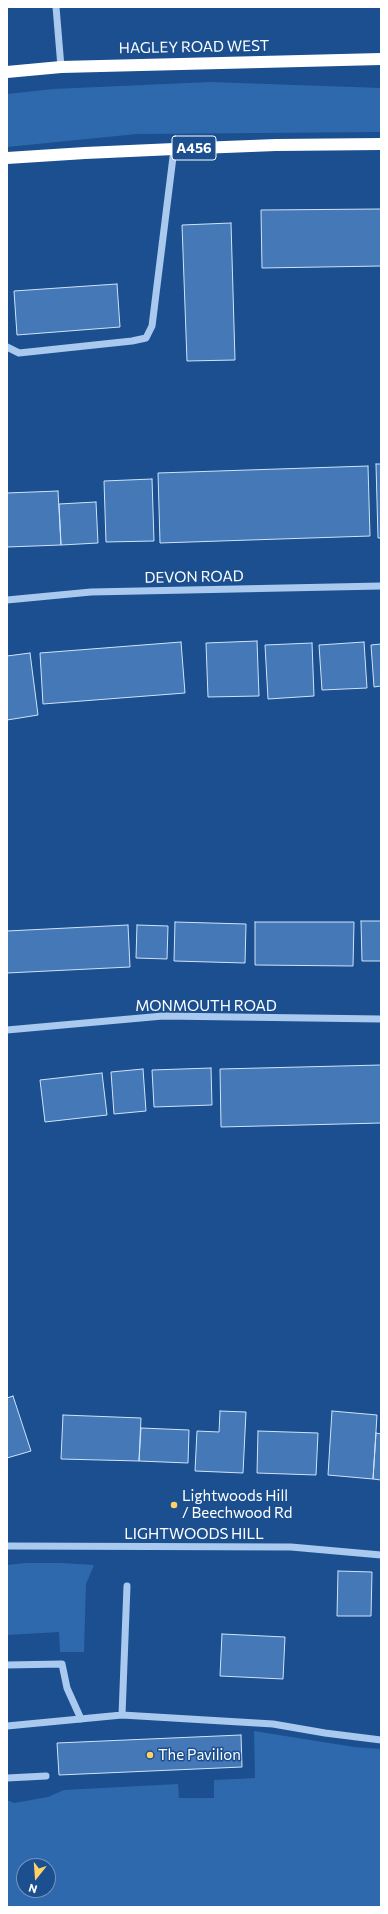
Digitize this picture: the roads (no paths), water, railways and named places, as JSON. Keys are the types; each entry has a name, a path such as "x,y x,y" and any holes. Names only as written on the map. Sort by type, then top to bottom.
{"highway":[{"name":"HAGLEY ROAD WEST","path":"7,72 61,67 381,59"},
{"name":"A456","path":"7,158 276,145 381,144"}],"street":[{"path":"56,7 61,67"},
{"path":"7,347 19,352 132,341 146,338 152,326 174,149"},
{"name":"DEVON ROAD","path":"7,600 91,592 381,586"},
{"name":"MONMOUTH ROAD","path":"7,1030 163,1016 381,1019"},
{"name":"LIGHTWOODS HILL","path":"7,1546 291,1547 381,1555"},
{"path":"122,1715 127,1586"},
{"path":"7,1665 62,1664 67,1688 80,1719"},
{"path":"7,1726 122,1715 273,1724 325,1733 381,1740"},
{"path":"7,1778 46,1776"}],"place":[{"name":"Lightwoods Hill / Beechwood Rd","path":"174,1505"},
{"name":"The Pavilion","path":"150,1755"}]}
